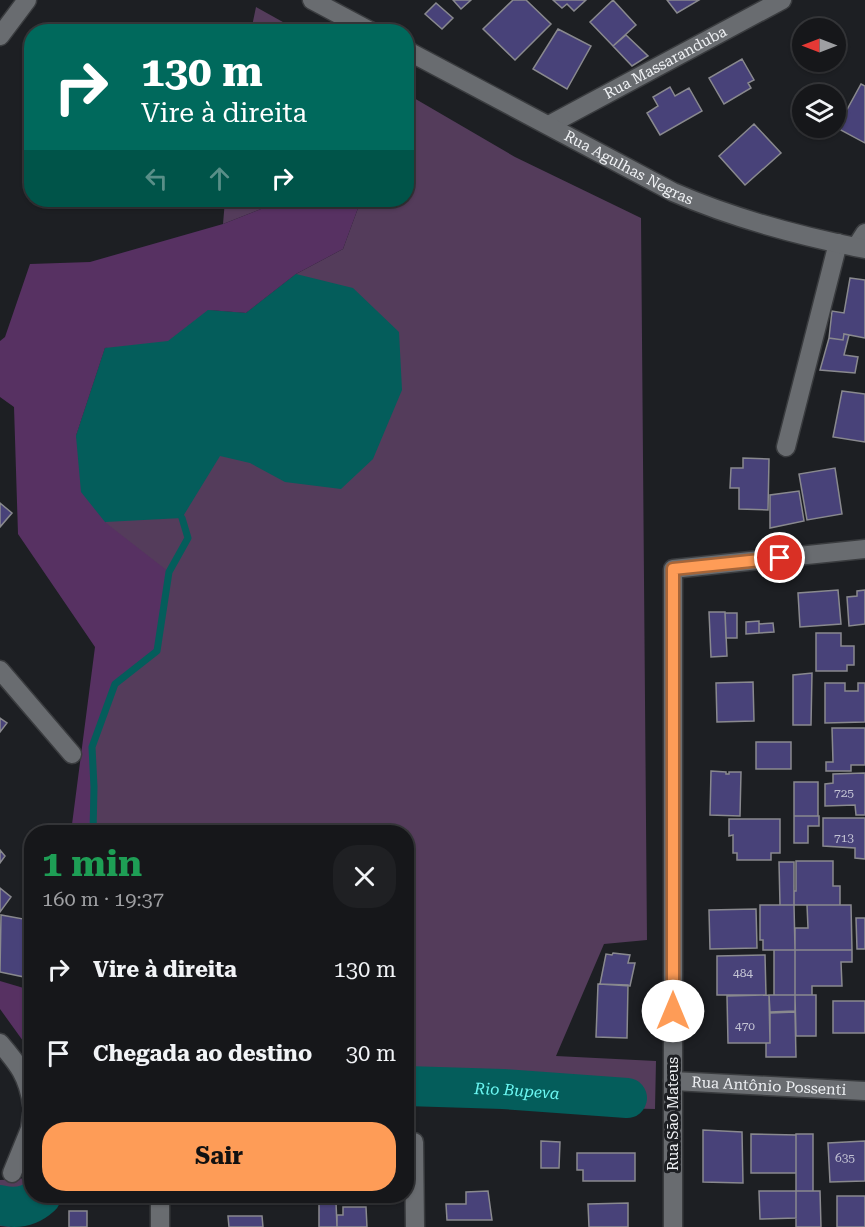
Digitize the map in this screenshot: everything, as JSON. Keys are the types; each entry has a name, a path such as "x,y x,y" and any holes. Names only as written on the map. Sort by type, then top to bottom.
{"street":[{"path":"0,36 27,0"},
{"path":"312,0 357,24"},
{"name":"Rua Massaranduba","path":"549,125 782,0"},
{"name":"Rua Agulhas Negras","path":"414,54 645,178 715,210 756,223 838,243 862,243"},
{"path":"786,447 838,243"},
{"name":"Rua São Mateus","path":"673,1227 673,569 865,549"},
{"path":"0,670 72,754"},
{"path":"0,1043 21,1067 24,1075"},
{"name":"Rua Antônio Possenti","path":"673,1081 865,1091"},
{"path":"414,1142 415,1227"},
{"path":"12,1173 24,1144"},
{"path":"160,1203 160,1227"}],"shaded area":[{"path":"256,7 286,24 252,24"},
{"path":"414,98 515,157 641,218 647,940 604,944 556,1056 656,1061 655,1109 414,1103 414,825 93,825 92,747 115,684 157,651 105,522 76,436 105,348 208,310 246,313 296,274 343,249 358,207 414,207"},
{"path":"224,207 266,207 223,224"},
{"path":"266,207 358,207 343,249 296,274 246,313 208,310 168,341 105,348 76,436 106,523 169,572 157,651 115,684 92,747 93,825 72,825 95,647 18,534 14,407 0,397 0,341 5,337 30,264 90,262 223,224"},
{"path":"0,981 24,988 24,1042 0,1009"},
{"path":"24,1178 24,1203 62,1203 9,1227 0,1226 0,1180"}],"water":[{"path":"296,274 353,288 399,332 402,390 373,459 341,489 285,482 250,463 220,456 182,518 105,522 81,492 76,436 105,348 168,341 208,310 246,313"}],"building":[{"path":"453,0 471,0 461,9"},
{"path":"513,0 526,0 551,24 515,60 483,29"},
{"path":"553,0 586,0 574,11 567,4 562,8"},
{"path":"613,0 636,25 613,46 590,22"},
{"path":"667,0 699,0 677,13"},
{"path":"436,3 453,18 442,29 425,14"},
{"path":"558,29 591,46 567,89 533,69"},
{"path":"626,35 648,56 632,66 613,46"},
{"path":"742,59 754,80 748,83 751,88 724,104 709,78"},
{"path":"861,84 865,86 865,143 846,133 846,112"},
{"path":"670,87 675,96 689,88 702,111 660,135 647,113 658,106 653,97"},
{"path":"754,124 781,153 745,185 719,156"},
{"path":"850,278 865,280 865,338 844,334 843,340 829,338 832,311 844,313"},
{"path":"844,334 849,335 844,355 858,357 855,373 820,370 829,338 843,340"},
{"path":"842,391 865,394 865,442 833,437"},
{"path":"743,458 769,459 768,510 739,509 739,488 730,488 731,468 743,468"},
{"path":"835,468 842,514 807,520 799,474"},
{"path":"799,491 804,521 770,528 770,495"},
{"path":"0,503 12,513 0,527"},
{"path":"838,590 841,624 800,627 798,593"},
{"path":"865,590 865,624 849,626 847,597 857,596 857,591"},
{"path":"709,612 725,612 727,656 711,657"},
{"path":"725,613 737,613 737,638 726,638"},
{"path":"759,621 759,633 746,634 746,622"},
{"path":"773,623 774,632 759,633 759,624"},
{"path":"816,633 841,633 841,646 854,646 854,665 847,665 847,671 816,671"},
{"path":"812,673 811,725 793,725 793,675"},
{"path":"753,682 754,721 717,722 716,683"},
{"path":"825,683 845,683 845,691 858,691 858,683 865,683 865,722 825,723"},
{"path":"0,718 7,723 0,732"},
{"path":"832,728 865,728 865,765 851,765 851,771 826,771 826,762 833,762"},
{"path":"756,742 791,742 791,769 756,769"},
{"path":"711,771 726,772 726,774 741,772 740,816 710,815"},
{"path":"865,773 865,815 856,815 855,805 825,806 825,784 833,783 833,774"},
{"path":"794,782 818,782 818,816 794,816"},
{"path":"794,816 819,816 819,826 808,826 808,843 794,843"},
{"path":"823,818 865,818 865,859 855,858 855,848 823,846"},
{"path":"729,819 780,819 780,853 771,853 771,860 737,860 737,853 733,853 733,835 729,836"},
{"path":"0,850 5,856 0,863"},
{"path":"796,861 833,861 833,886 840,886 840,905 794,905"},
{"path":"779,862 794,862 794,905 780,905"},
{"path":"0,888 11,897 0,912"},
{"path":"760,905 794,905 795,950 763,950 763,940 760,940"},
{"path":"807,905 851,905 852,950 795,950 795,928 808,928"},
{"path":"756,909 757,948 710,949 709,910"},
{"path":"24,913 24,977 0,972 1,915 23,919"},
{"path":"856,918 865,918 865,949 857,949"},
{"path":"774,950 795,950 795,995 774,995"},
{"path":"795,950 852,950 852,962 841,962 842,986 812,986 812,995 795,995"},
{"path":"613,953 630,955 628,963 635,963 630,986 600,984 606,954 612,955"},
{"path":"765,955 766,995 717,995 717,956"},
{"path":"598,984 628,985 627,1038 596,1037"},
{"path":"769,995 770,1043 728,1043 727,996"},
{"path":"769,995 795,995 795,1011 770,1012"},
{"path":"795,995 816,995 816,1036 796,1036"},
{"path":"833,1001 865,1001 865,1033 833,1033"},
{"path":"795,1012 796,1057 766,1057 766,1043 770,1043 770,1013"},
{"path":"703,1130 742,1132 743,1183 703,1182"},
{"path":"751,1134 796,1135 796,1173 751,1173"},
{"path":"796,1134 813,1134 813,1191 796,1191"},
{"path":"541,1141 560,1142 559,1168 541,1168"},
{"path":"865,1141 865,1181 830,1182 828,1143"},
{"path":"577,1153 635,1153 635,1181 583,1181 583,1170 577,1170"},
{"path":"488,1191 492,1220 447,1220 446,1204 466,1204 466,1192"},
{"path":"759,1191 796,1191 796,1218 760,1219"},
{"path":"796,1191 820,1191 821,1227 796,1227"},
{"path":"837,1196 865,1196 865,1227 837,1227"},
{"path":"319,1203 336,1203 337,1227 319,1227"},
{"path":"628,1203 628,1227 589,1227 588,1204"},
{"path":"343,1207 366,1207 367,1227 337,1227 337,1215 343,1215"},
{"path":"69,1211 87,1211 87,1227 69,1227"},
{"path":"228,1216 262,1216 263,1227 229,1227"}],"waterway":[{"path":"93,825 92,747 115,684 157,651 169,572 188,538 182,518"},
{"name":"Rio Bupeva","path":"414,1086 503,1089 627,1098"},
{"name":"Rio Bupeva","path":"0,1205 11,1207 32,1203"}],"route":[{"path":"673,1011 673,569 780,558"}]}
